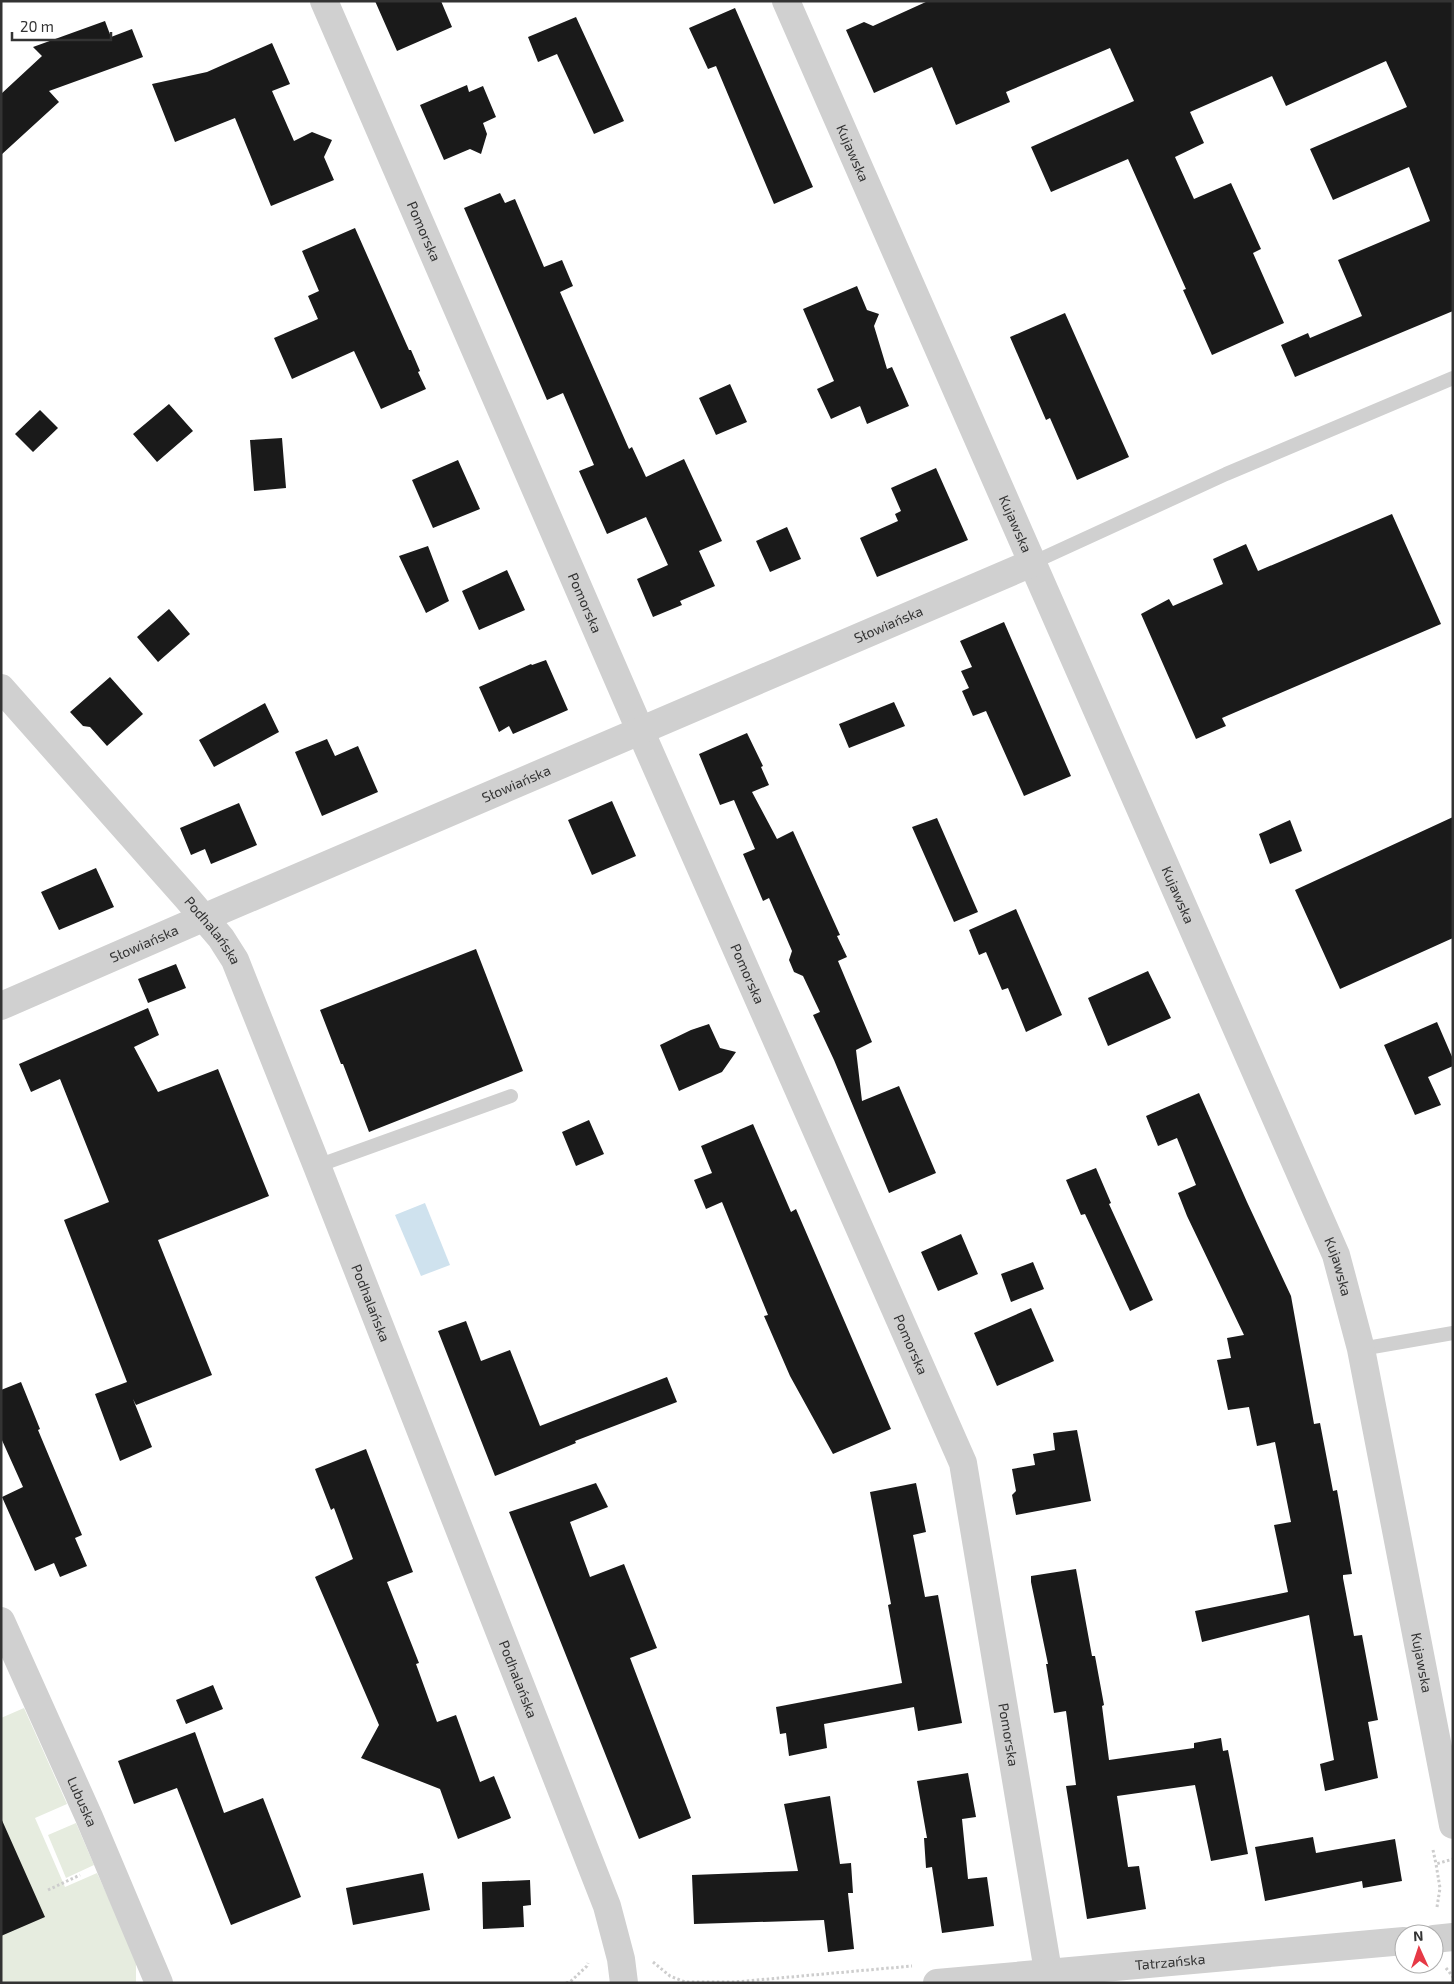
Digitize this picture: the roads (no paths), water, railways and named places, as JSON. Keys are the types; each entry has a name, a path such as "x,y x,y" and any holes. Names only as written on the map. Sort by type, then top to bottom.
{"street":[{"name":"Pomorska","path":"324,1 640,730 963,1463 1050,1978"},
{"name":"Kujawska","path":"786,1 1336,1255 1361,1349 1453,1825"},
{"name":"Słowiańska","path":"1,1006 1032,563"},
{"name":"Podhalańska","path":"1,688 221,938 235,960 606,1906 621,1959 624,1983"},
{"name":"Lubuska","path":"1,1621 89,1816 159,1983"},
{"name":"Tatrzańska","path":"928,1974 1050,1978 1394,1942"}],"lane":[{"path":"1032,563 1226,474 1453,378"},
{"path":"317,1166 511,1096"},
{"path":"1361,1349 1453,1333"}],"water":[{"path":"425,1203 450,1265 421,1276 395,1215"}]}
